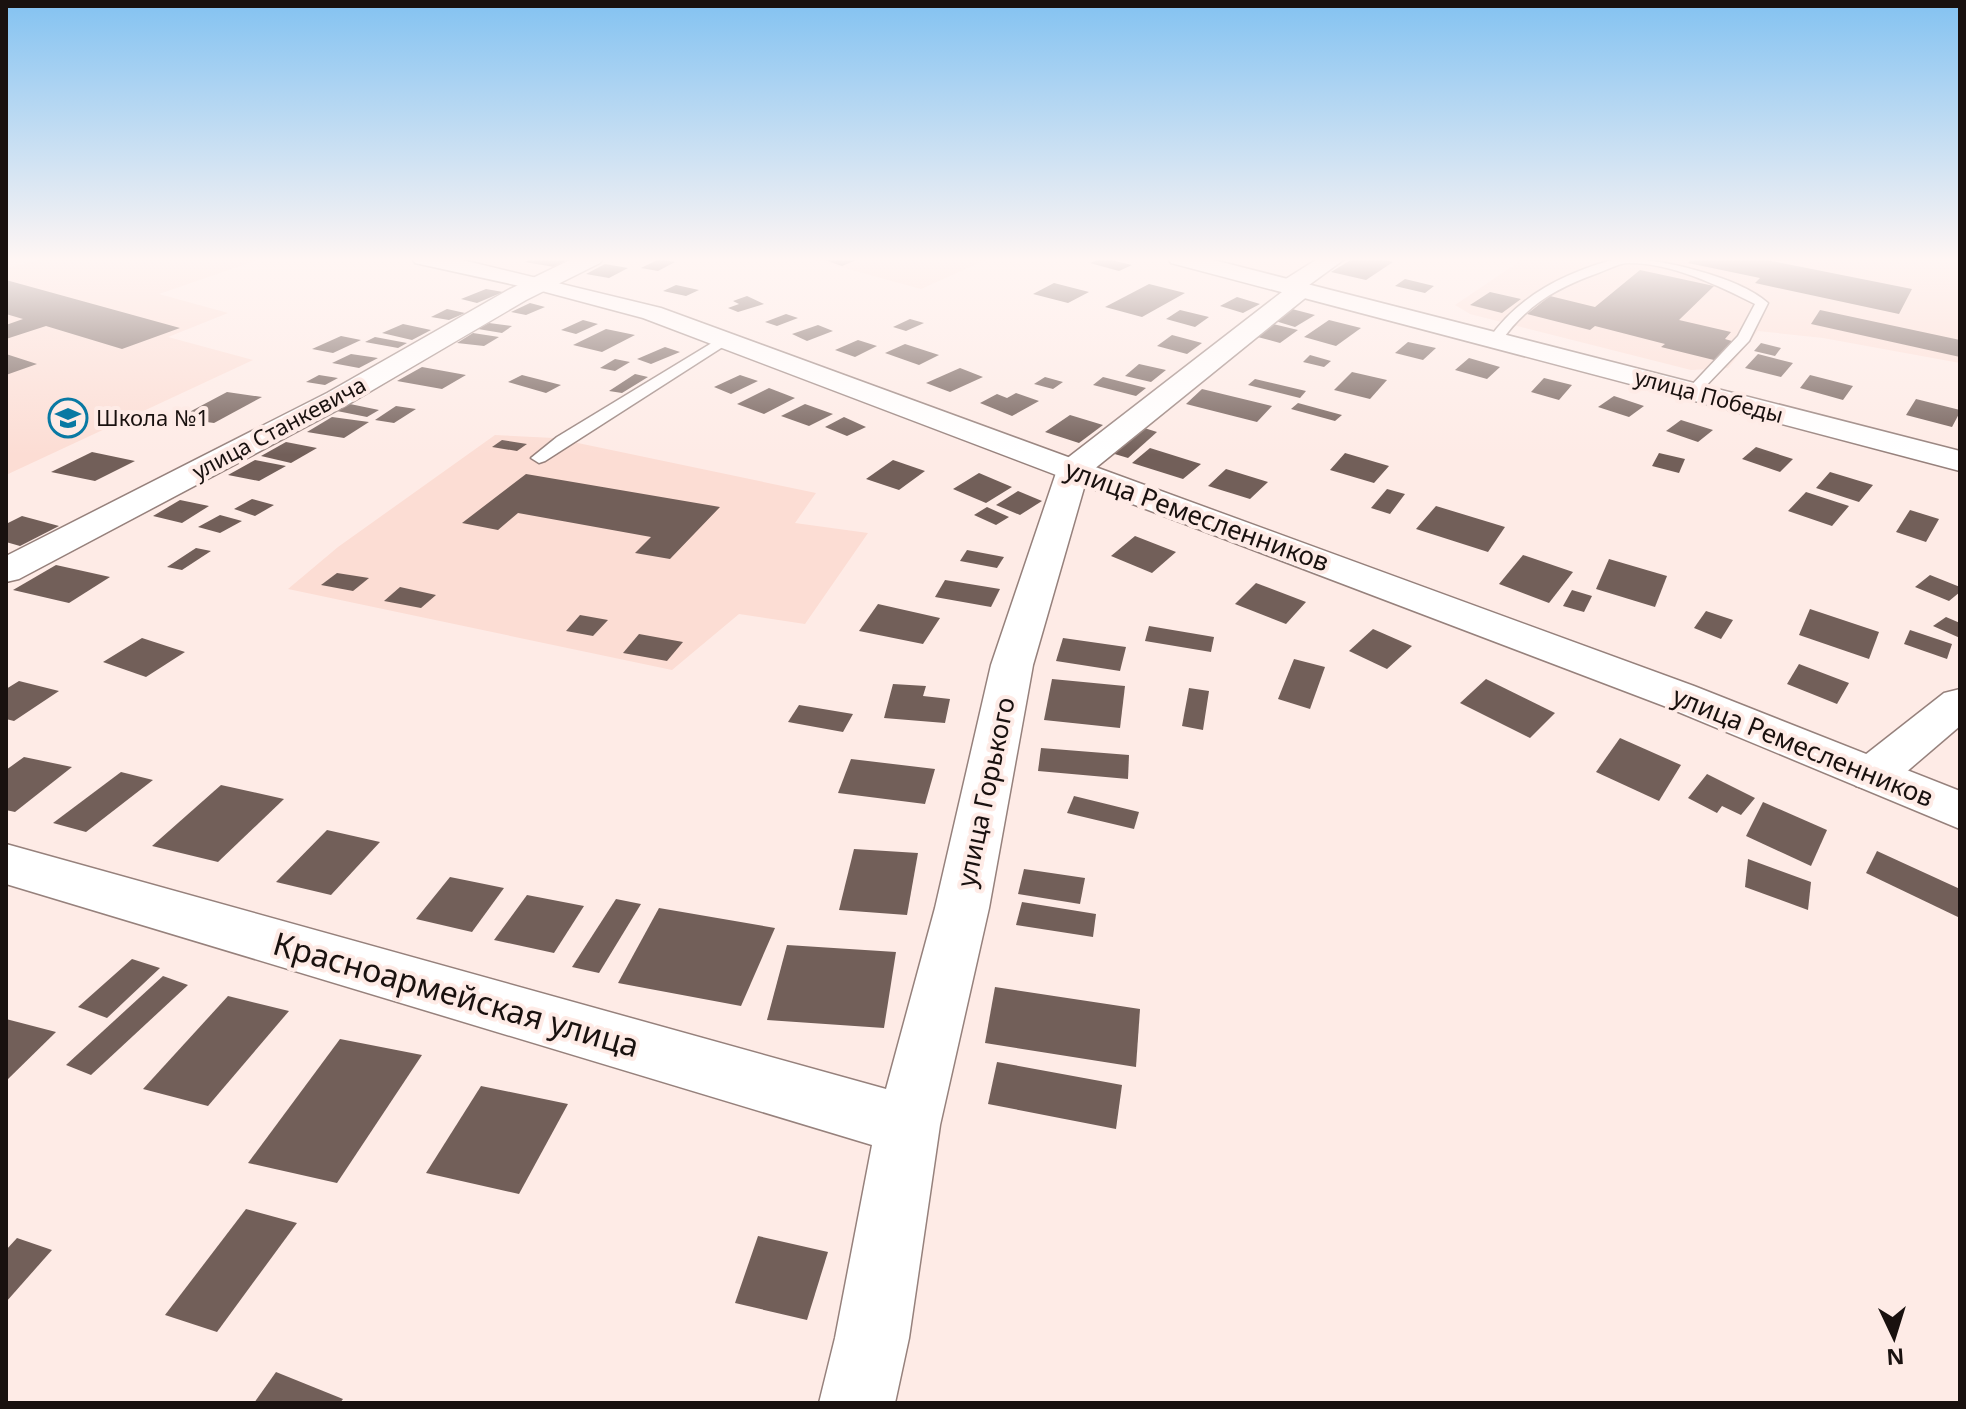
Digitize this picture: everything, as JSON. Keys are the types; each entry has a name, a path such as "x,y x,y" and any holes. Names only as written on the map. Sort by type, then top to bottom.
{"street":[{"name":"улица Станкевича","path":"6,571 337,399 467,324"},
{"name":"улица Ремесленников","path":"680,324 1679,696 1960,811"},
{"path":"1073,470 1251,324"},
{"name":"улица Победы","path":"1433,324 1960,461"},
{"name":"улица Горького","path":"857,1403 872,1338 908,1125 962,908 1012,665 1073,470"},
{"path":"1873,774 1960,703"},
{"name":"Красноармейская улица","path":"6,864 908,1125"}],"lane":[{"path":"1495,340 1507,324"},
{"path":"1693,391 1744,338 1751,324"},
{"path":"539,458 725,341"}],"shaded area":[{"name":"Школа №1","path":"6,324 201,324 168,337 253,360 6,475"},
{"path":"1508,324 1960,324 1960,363 1823,338 1758,331 1728,368 1691,370"},
{"path":"495,435 554,438 816,493 795,523 868,533 805,624 739,614 672,670 288,589 338,547"}],"building":[{"path":"165,324 180,328 122,349 46,326 6,339 6,325"},
{"path":"403,324 431,330 412,340 382,333"},
{"path":"488,324 512,326 502,333 478,329"},
{"path":"575,324 598,324 576,334 561,330"},
{"path":"900,324 922,324 906,331 893,327"},
{"path":"1268,324 1298,330 1280,343 1250,335"},
{"path":"1323,324 1361,328 1336,346 1304,337"},
{"path":"1565,324 1695,324 1731,332 1725,339 1735,342 1718,361 1595,326 1590,330"},
{"path":"1811,324 1884,324 1960,340 1960,357"},
{"path":"818,325 833,331 807,341 792,334"},
{"path":"606,329 635,335 602,352 573,345"},
{"path":"473,333 499,337 484,346 457,343"},
{"path":"1172,335 1202,343 1187,354 1157,346"},
{"path":"341,336 361,340 333,353 312,349"},
{"path":"375,337 407,343 398,348 365,342"},
{"path":"858,340 877,346 855,357 835,350"},
{"path":"1408,342 1436,348 1423,360 1395,353"},
{"path":"1761,343 1781,348 1775,356 1754,351"},
{"path":"905,344 939,355 919,365 885,353"},
{"path":"665,347 680,352 651,364 637,359"},
{"path":"6,354 37,364 6,375"},
{"path":"351,354 378,358 359,368 332,363"},
{"path":"1758,354 1793,363 1781,377 1745,368"},
{"path":"1310,355 1331,361 1324,367 1303,362"},
{"path":"1469,358 1500,367 1487,379 1455,370"},
{"path":"615,359 630,362 615,371 600,368"},
{"path":"1139,364 1166,370 1151,382 1125,376"},
{"path":"422,367 466,375 442,389 397,381"},
{"path":"960,368 983,377 950,392 926,383"},
{"path":"1352,372 1387,380 1370,399 1334,390"},
{"path":"635,374 648,377 622,393 609,391"},
{"path":"319,375 338,378 325,385 306,382"},
{"path":"522,375 561,385 546,393 508,382"},
{"path":"740,375 758,381 731,394 714,387"},
{"path":"1810,375 1853,386 1843,400 1800,388"},
{"path":"1045,377 1063,382 1053,389 1034,384"},
{"path":"1103,377 1146,388 1136,396 1093,385"},
{"path":"1544,378 1572,385 1559,400 1531,392"},
{"path":"1255,379 1306,391 1300,398 1248,385"},
{"path":"769,388 795,398 764,414 737,404"},
{"path":"1202,389 1272,406 1257,422 1186,404"},
{"path":"227,392 262,397 214,423 178,418"},
{"path":"1016,393 1039,401 1012,416 980,403 997,394 1007,398"},
{"path":"1614,396 1644,406 1629,417 1598,407"},
{"path":"1916,399 1960,412 1952,427 1906,415"},
{"path":"1298,403 1342,415 1335,421 1291,409"},
{"path":"350,404 379,410 367,417 337,411"},
{"path":"805,404 833,414 809,426 781,416"},
{"path":"396,406 416,409 394,423 375,420"},
{"path":"1070,415 1103,425 1079,443 1045,432"},
{"path":"332,417 369,422 344,438 307,432"},
{"path":"844,417 866,427 847,436 825,427"},
{"path":"1681,420 1713,430 1698,442 1666,431"},
{"path":"1138,426 1157,432 1128,458 1108,452"},
{"path":"502,440 527,444 517,451 492,447"},
{"path":"286,442 317,448 291,463 261,456"},
{"path":"1756,447 1793,459 1780,472 1742,459"},
{"path":"1150,448 1201,464 1183,479 1132,463"},
{"path":"92,452 135,461 95,481 51,472"},
{"path":"1345,453 1389,466 1374,483 1330,470"},
{"path":"1659,453 1685,459 1679,473 1652,466"},
{"path":"255,460 286,466 259,481 228,475"},
{"path":"893,460 925,471 899,490 866,479"},
{"path":"1226,469 1268,482 1250,499 1208,486"},
{"path":"1830,472 1873,485 1859,502 1816,488"},
{"path":"979,473 1012,487 986,503 953,489"},
{"path":"526,474 720,507 670,559 635,553 651,537 518,513 498,530 462,523"},
{"path":"1387,489 1405,494 1390,514 1371,508"},
{"path":"1018,491 1042,501 1020,515 996,505"},
{"path":"1806,492 1849,506 1832,526 1788,511"},
{"path":"252,499 274,505 255,516 234,509"},
{"path":"180,500 209,506 182,523 153,516"},
{"path":"1436,506 1505,527 1488,552 1416,529"},
{"path":"987,507 1009,517 996,525 974,515"},
{"path":"1910,510 1939,519 1926,542 1896,532"},
{"path":"220,515 242,521 220,533 198,527"},
{"path":"22,516 59,526 20,546 6,542 6,524"},
{"path":"1135,536 1176,552 1152,573 1111,556"},
{"path":"196,548 211,551 182,570 167,567"},
{"path":"967,550 1004,557 997,568 960,561"},
{"path":"1523,555 1573,572 1549,603 1499,584"},
{"path":"1609,559 1667,576 1655,607 1596,589"},
{"path":"56,565 110,577 69,603 13,590"},
{"path":"337,573 369,578 353,591 321,585"},
{"path":"1930,575 1960,587 1960,592 1949,601 1915,587"},
{"path":"945,580 1000,589 991,607 935,597"},
{"path":"1256,583 1306,602 1286,624 1235,604"},
{"path":"400,587 436,595 421,608 384,601"},
{"path":"1572,590 1592,596 1584,612 1563,606"},
{"path":"878,604 940,618 923,644 859,631"},
{"path":"1810,609 1879,632 1869,659 1799,635"},
{"path":"1706,611 1733,620 1721,639 1694,628"},
{"path":"580,615 608,620 593,636 566,631"},
{"path":"1946,617 1960,623 1960,638 1933,626"},
{"path":"1149,626 1214,637 1211,652 1145,641"},
{"path":"1373,629 1412,646 1387,669 1349,651"},
{"path":"1910,630 1952,644 1947,659 1904,644"},
{"path":"639,634 683,642 667,661 623,653"},
{"path":"142,638 185,652 146,677 103,662"},
{"path":"1063,638 1126,647 1120,671 1056,661"},
{"path":"1294,659 1325,667 1310,709 1278,699"},
{"path":"1799,664 1849,683 1837,704 1787,684"},
{"path":"1052,679 1125,686 1120,728 1044,720"},
{"path":"1486,679 1555,713 1530,738 1460,703"},
{"path":"19,681 59,691 14,721 6,719 6,689"},
{"path":"893,684 926,686 923,696 950,699 945,723 884,718"},
{"path":"1189,688 1209,691 1203,730 1182,726"},
{"path":"799,705 853,714 843,732 788,722"},
{"path":"1620,738 1681,765 1659,801 1596,772"},
{"path":"1041,748 1129,755 1128,779 1038,771"},
{"path":"24,757 72,767 15,812 6,810 6,770"},
{"path":"851,759 935,769 925,804 838,793"},
{"path":"121,772 153,780 86,832 53,823"},
{"path":"1707,774 1755,798 1741,815 1722,806 1717,813 1688,798"},
{"path":"221,785 284,799 218,862 152,846"},
{"path":"1074,796 1139,812 1134,829 1067,813"},
{"path":"1763,802 1827,830 1811,866 1746,836"},
{"path":"327,830 380,842 331,895 276,882"},
{"path":"854,849 918,853 907,915 839,910"},
{"path":"1877,851 1960,889 1960,918 1866,873"},
{"path":"1748,859 1811,882 1808,910 1745,887"},
{"path":"1024,869 1085,878 1080,904 1018,894"},
{"path":"450,877 504,888 472,932 416,919"},
{"path":"527,895 584,906 554,953 494,940"},
{"path":"616,899 641,904 599,973 572,967"},
{"path":"1022,902 1096,914 1093,937 1016,925"},
{"path":"659,908 775,928 741,1006 618,983"},
{"path":"787,945 896,952 884,1028 767,1020"},
{"path":"132,959 160,968 107,1018 78,1007"},
{"path":"163,976 188,985 91,1075 66,1065"},
{"path":"995,987 1140,1009 1136,1067 985,1043"},
{"path":"228,996 289,1011 208,1106 143,1089"},
{"path":"6,1019 56,1032 6,1081"},
{"path":"340,1039 422,1055 337,1183 248,1163"},
{"path":"997,1062 1122,1085 1116,1129 988,1104"},
{"path":"481,1086 568,1104 519,1194 426,1173"},
{"path":"246,1209 297,1223 217,1332 165,1315"},
{"path":"758,1236 828,1252 807,1320 735,1303"},
{"path":"17,1238 52,1250 6,1302 6,1250"},
{"path":"276,1372 343,1399 340,1403 254,1403"}],"place":[{"name":"Школа №1","path":"68,418"}]}
